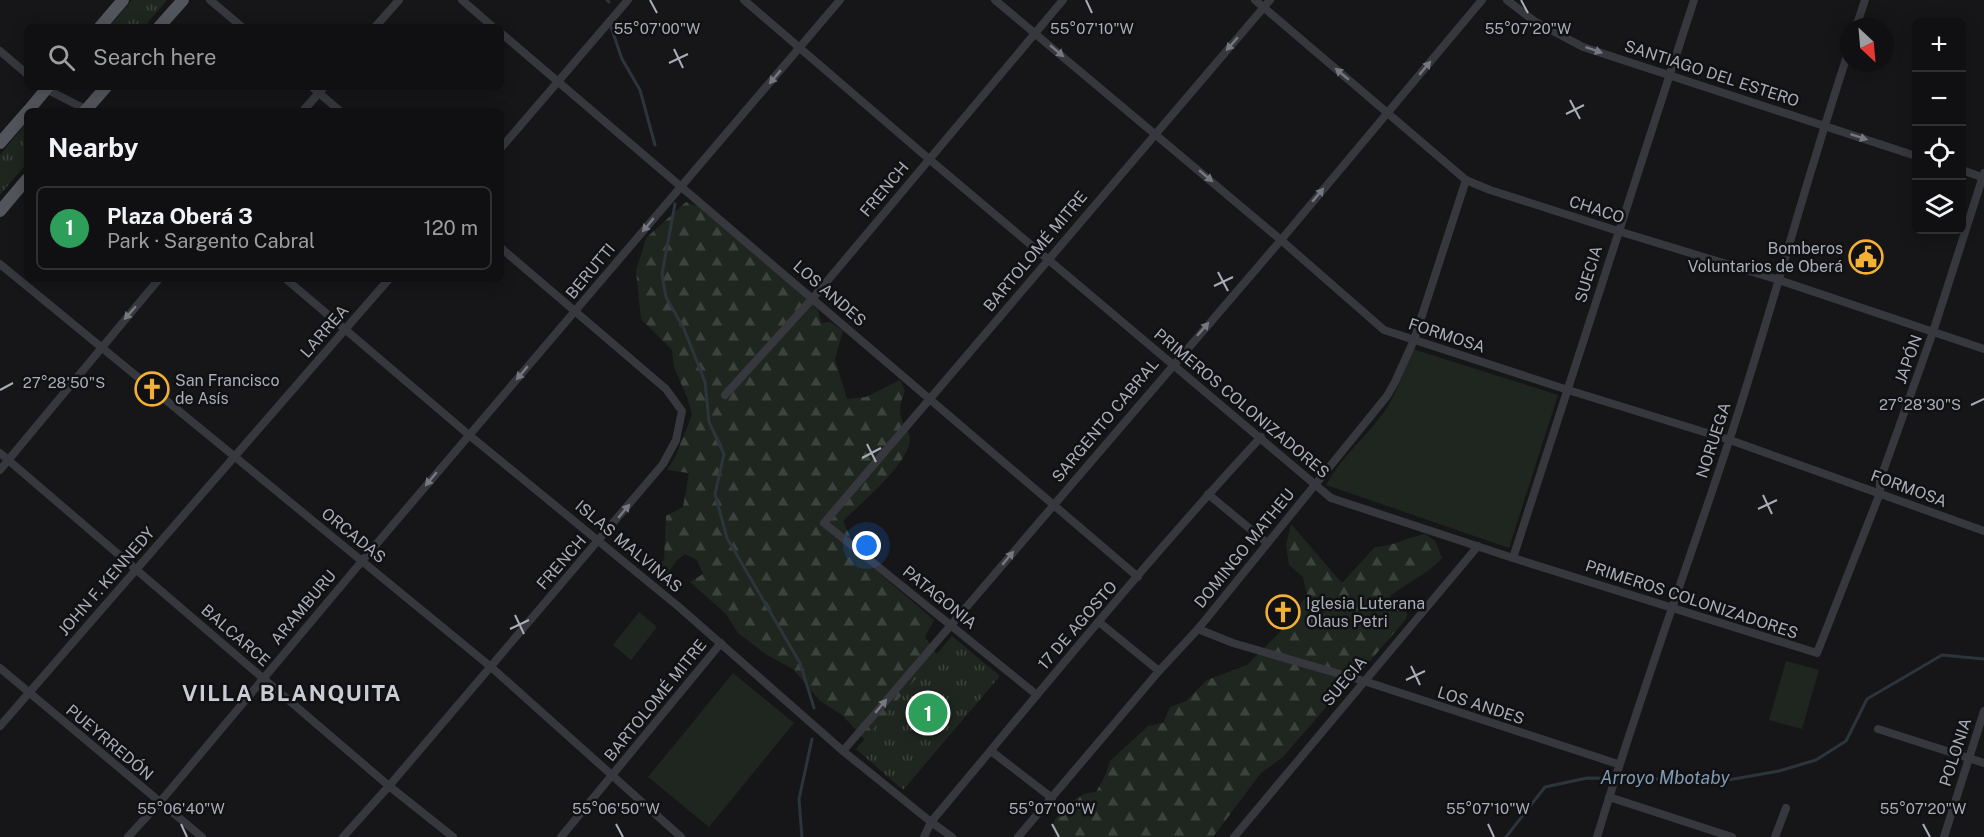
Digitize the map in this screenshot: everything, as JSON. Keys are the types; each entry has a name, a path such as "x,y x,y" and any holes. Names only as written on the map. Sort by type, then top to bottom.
{"main road":[{"path":"103,24 123,0"},
{"path":"162,24 183,0"},
{"path":"29,108 43,90"},
{"path":"89,108 104,90"},
{"path":"0,143 24,115"},
{"path":"0,211 24,183"}],"street":[{"path":"210,0 238,24"},
{"path":"378,24 399,0"},
{"path":"462,0 490,24"},
{"path":"504,145 628,0"},
{"name":"PRIMEROS COLONIZADORES","path":"744,0 1331,498 1513,558 1817,653"},
{"name":"BERUTTI","path":"362,561 840,0"},
{"name":"FORMOSA","path":"995,0 1155,133 1384,330 1730,440 1984,531"},
{"name":"FRENCH","path":"724,394 813,298 1063,0"},
{"name":"CHACO","path":"1255,0 1267,4 1466,180 1490,190 1779,280 1984,348"},
{"name":"SARGENTO CABRAL","path":"843,751 1173,363 1281,240 1482,0"},
{"name":"SANTIAGO DEL ESTERO","path":"1507,0 1534,21 1583,47 1912,154"},
{"name":"SUECIA","path":"1513,558 1694,0"},
{"path":"1860,18 1865,0"},
{"name":"BARTOLOMÉ MITRE","path":"824,523 1267,4"},
{"name":"LOS ANDES","path":"504,36 1138,577"},
{"path":"0,51 24,71"},
{"name":"NORUEGA","path":"1597,837 1618,766 1730,440 1842,72"},
{"path":"49,90 83,108"},
{"path":"305,108 317,90"},
{"path":"319,90 337,108"},
{"path":"1966,171 1984,176"},
{"name":"JAPÓN","path":"1817,653 1880,493 1880,480 1933,332 1984,176"},
{"name":"DOMINGO MATHEU","path":"1017,837 1159,671 1198,629 1387,396 1414,340 1466,180"},
{"path":"504,251 575,311"},
{"name":"ORCADAS","path":"0,264 491,668 681,837"},
{"path":"0,470 156,282"},
{"name":"ISLAS MALVINAS","path":"290,282 469,435 600,540 843,751 952,837"},
{"name":"LARREA","path":"234,456 385,282"},
{"name":"FRENCH","path":"343,837 600,540 663,464 676,440 682,411 666,389 575,311"},
{"name":"17 DE AGOSTO","path":"924,837 931,822 1098,622 1208,494 1261,437"},
{"name":"BALCARCE","path":"0,453 137,568 262,679 453,837"},
{"name":"JOHN F. KENNEDY","path":"0,726 234,456"},
{"path":"1208,494 1267,543"},
{"name":"PATAGONIA","path":"824,523 1037,695"},
{"name":"SUECIA","path":"1234,837 1478,546"},
{"name":"ARAMBURU","path":"128,837 362,561"},
{"path":"1098,622 1159,671"},
{"name":"LOS ANDES","path":"1198,629 1233,643 1364,681 1618,766"},
{"name":"BARTOLOMÉ MITRE","path":"561,837 721,643"},
{"name":"PUEYRREDÓN","path":"0,668 202,837"},
{"name":"POLONIA","path":"1944,837 1984,711"},
{"path":"1878,729 1984,763"},
{"path":"991,751 1052,798"},
{"path":"1609,795 1732,837"},
{"path":"1774,837 1786,808"}],"green space":[{"path":"132,0 167,0 147,24 112,24"},
{"path":"24,126 24,167 0,195 0,155"},
{"path":"686,202 703,208 785,280 818,310 821,323 830,322 843,331 835,359 847,399 866,397 900,380 905,391 900,413 910,436 908,448 894,470 843,521 859,556 934,620 925,637 936,653 962,656 959,711 954,730 936,747 868,743 842,715 820,701 793,669 767,655 738,633 726,614 690,582 703,574 697,560 685,554 677,560 665,577 656,574 664,559 666,516 683,507 689,473 667,470 675,457 692,415 674,367 672,350 641,319 636,271 646,238"},
{"path":"1413,349 1558,395 1509,548 1326,485 1339,465 1389,405"},
{"path":"1291,524 1342,583 1375,547 1425,534 1435,541 1442,558 1390,596 1394,604 1406,603 1407,618 1283,757 1261,773 1213,837 1055,837 1054,821 1058,816 1077,798 1096,792 1110,761 1148,726 1163,723 1170,707 1186,701 1207,680 1247,665 1279,633 1307,595 1303,577 1289,565 1286,545"},
{"path":"639,612 657,627 631,660 613,645"},
{"path":"952,636 1000,676 903,790 856,749"},
{"path":"1786,661 1819,670 1802,729 1769,720"},
{"path":"733,673 794,723 709,827 648,777"}],"waterway":[{"path":"611,27 622,59 640,90 655,145"},
{"path":"675,204 662,274 666,297 684,329 705,382 709,422 724,454 715,494 727,538 800,663 814,708"},
{"name":"Arroyo Mbotaby","path":"1506,837 1545,787 1587,778 1728,780 1779,771 1816,760 1846,741 1867,699 1942,655 1984,659"},
{"path":"802,837 799,799 812,739"}],"place":[{"name":"Bomberos Voluntarios de Oberá","path":"1866,257"},
{"name":"San Francisco de Asís","path":"152,389"},
{"name":"Iglesia Luterana Olaus Petri","path":"1283,612"},
{"name":"Plaza Oberá 3","path":"928,713"}],"district":[{"name":"VILLA BLANQUITA","path":"292,693"}]}
